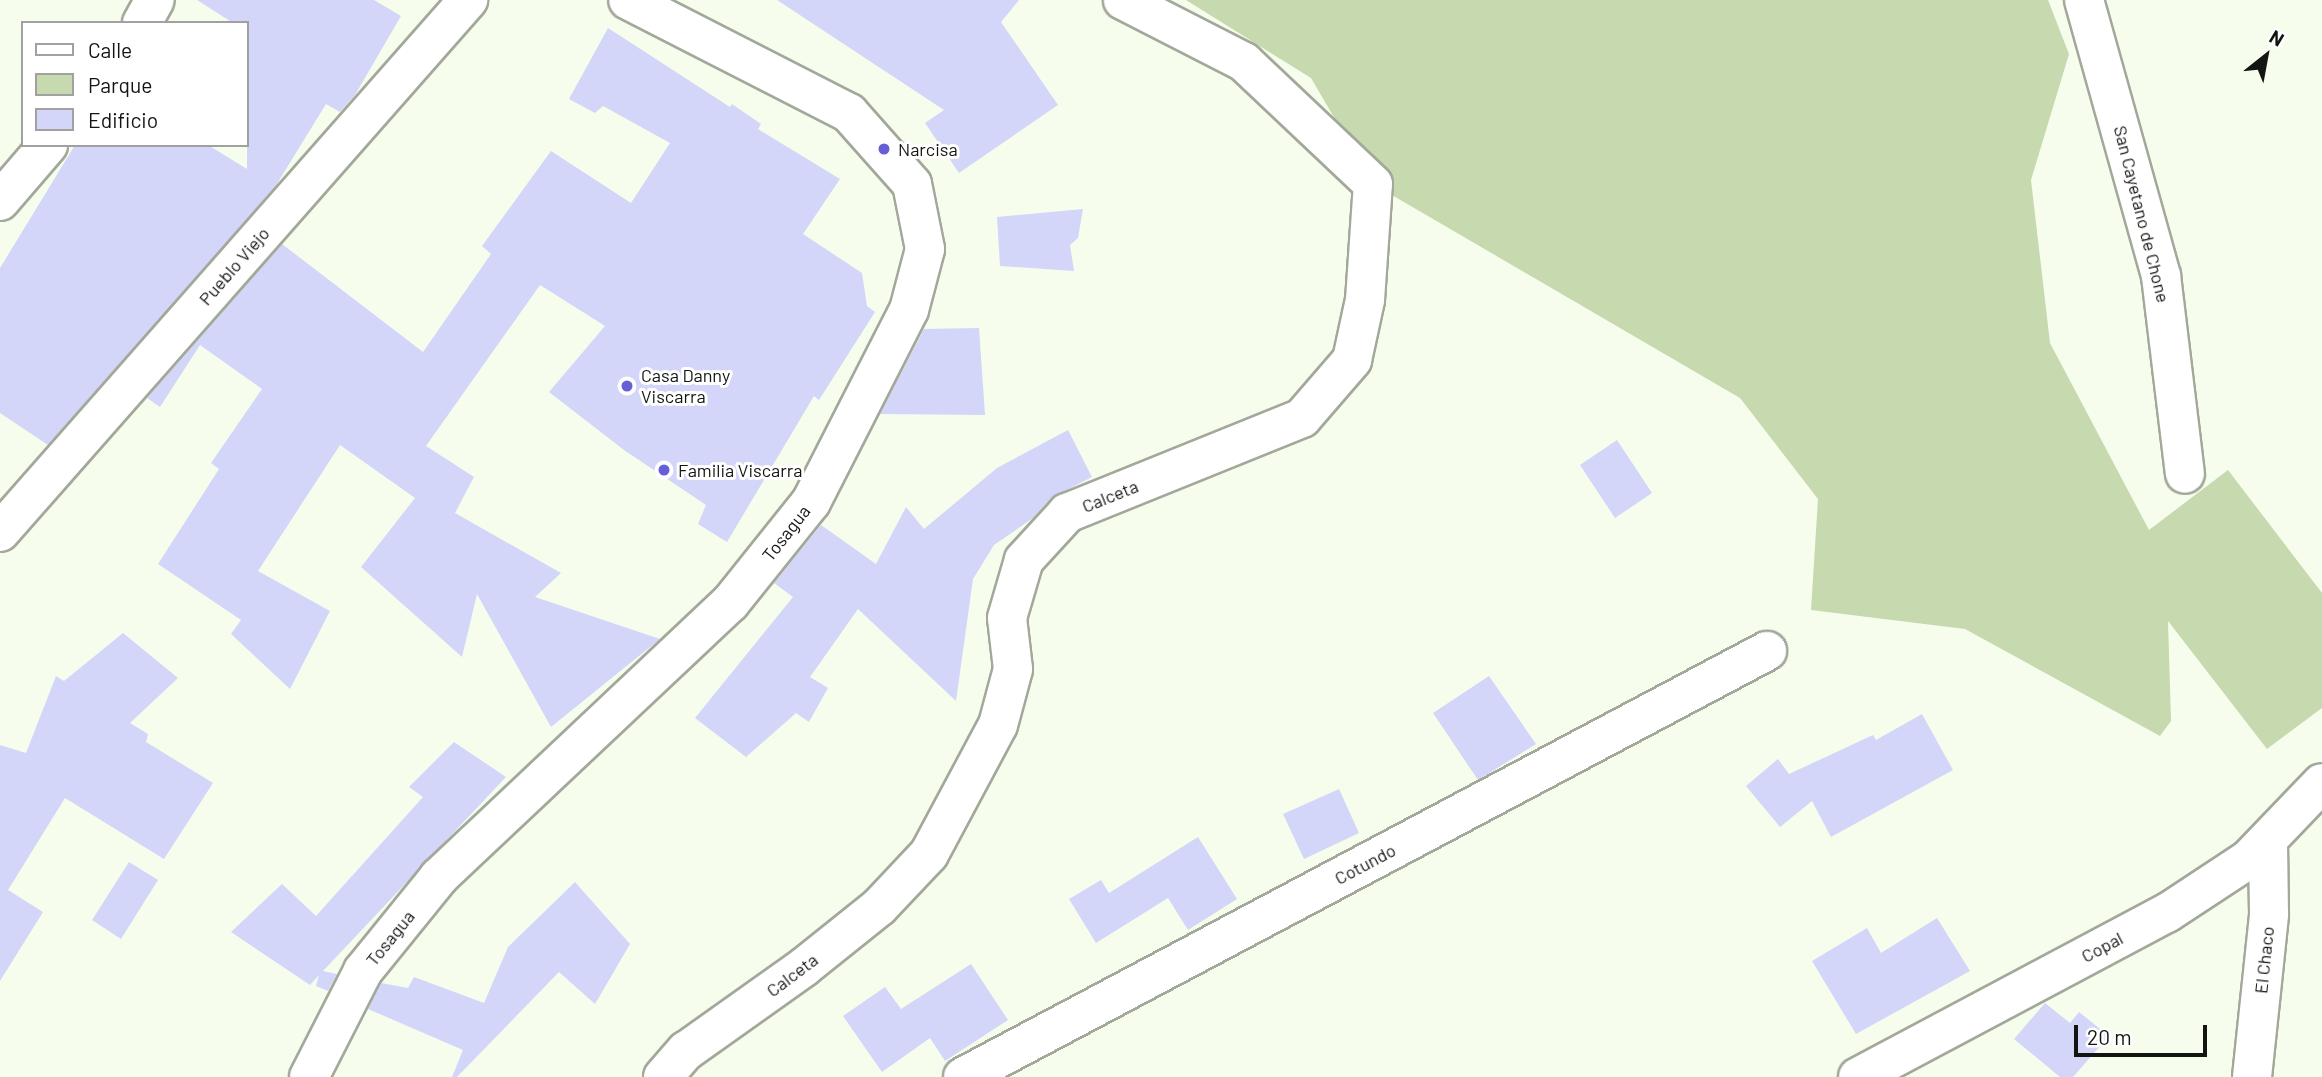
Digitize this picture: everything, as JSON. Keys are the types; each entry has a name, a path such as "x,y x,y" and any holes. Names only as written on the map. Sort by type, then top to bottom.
{"street":[{"path":"143,21 155,0"},
{"name":"Pueblo Viejo","path":"0,532 468,0"},
{"name":"Tosagua","path":"309,1077 363,971 439,877 730,603 811,502 909,310 925,249 912,184 849,113 628,0"},
{"name":"Calceta","path":"663,1077 686,1051 804,967 878,907 929,854 998,725 1013,669 1007,618 1024,560 1068,513 1301,418 1352,360 1365,300 1373,184 1244,62 1124,0"},
{"name":"San Cayetano de Chone","path":"2084,0 2161,276 2185,474"},
{"path":"0,201 46,147"},
{"name":"Cotundo","path":"963,1077 1767,651"},
{"name":"Copal","path":"1858,1077 2167,913 2268,842 2322,783"},
{"name":"El Chaco","path":"2252,1077 2269,914 2268,842"}],"green space":[{"path":"1186,0 2048,0 2069,54 2031,180 2050,343 2149,530 2228,470 2322,593 2322,708 2267,749 2168,621 2171,721 2160,736 1965,629 1811,610 1818,499 1740,398 1373,184 1311,78"}],"building":[{"path":"197,0 374,0 401,16 355,95 340,112 326,104 275,187 48,445 0,413 0,268 74,147 211,147 247,169 248,21 230,21"},
{"path":"777,0 1019,0 1001,22 1058,105 959,173 925,123 944,110"},
{"path":"608,28 730,107 732,104 761,124 758,129 840,179 803,234 862,273 867,306 875,312 819,400 814,396 727,542 698,524 706,505 624,450 549,392 605,326 540,285 426,446 474,477 455,513 561,573 535,597 660,639 551,727 477,594 462,657 361,567 415,498 340,445 258,571 330,611 290,689 231,634 241,620 158,564 219,469 211,463 262,389 200,345 160,407 147,398 282,244 423,352 491,254 482,246 551,151 631,203 670,143 603,106 595,113 569,99"},
{"path":"1083,209 1078,238 1070,245 1074,271 1000,266 997,217"},
{"path":"979,328 985,415 880,414 924,329"},
{"path":"1068,430 1092,477 1051,498 1033,518 994,545 973,579 956,701 858,609 810,677 828,688 809,722 796,713 746,757 695,718 793,597 774,583 821,525 876,564 906,507 924,529 997,468"},
{"path":"1617,440 1652,493 1615,518 1580,465"},
{"path":"123,633 178,678 130,723 148,734 146,742 213,783 164,859 65,798 8,890 43,912 0,981 0,745 26,753 56,676 64,681"},
{"path":"1489,676 1536,744 1478,780 1433,713"},
{"path":"1922,714 1953,770 1831,837 1812,801 1780,827 1746,786 1778,759 1789,774 1873,735 1876,740"},
{"path":"454,742 506,777 323,971 337,974 328,991 316,986 319,975 310,985 231,932 282,884 316,916 423,797 409,787"},
{"path":"1339,789 1359,833 1304,859 1283,814"},
{"path":"1198,837 1237,899 1188,930 1168,898 1096,943 1069,899 1101,880 1109,893"},
{"path":"129,862 158,880 121,939 92,920"},
{"path":"575,882 630,944 595,1004 559,972 457,1077 452,1077 463,1050 368,1009 381,983 408,988 414,977 484,1003 508,947"},
{"path":"1937,918 1970,971 1856,1034 1812,961 1867,928 1881,953"},
{"path":"971,964 1008,1020 945,1061 930,1038 882,1072 843,1016 885,987 901,1009"},
{"path":"2045,1003 2070,1023 2079,1012 2109,1036 2073,1077 2060,1077 2014,1039"}],"place":[{"name":"Narcisa","path":"884,149"},
{"name":"Casa Danny Viscarra","path":"627,386"},
{"name":"Familia Viscarra","path":"664,470"}]}
